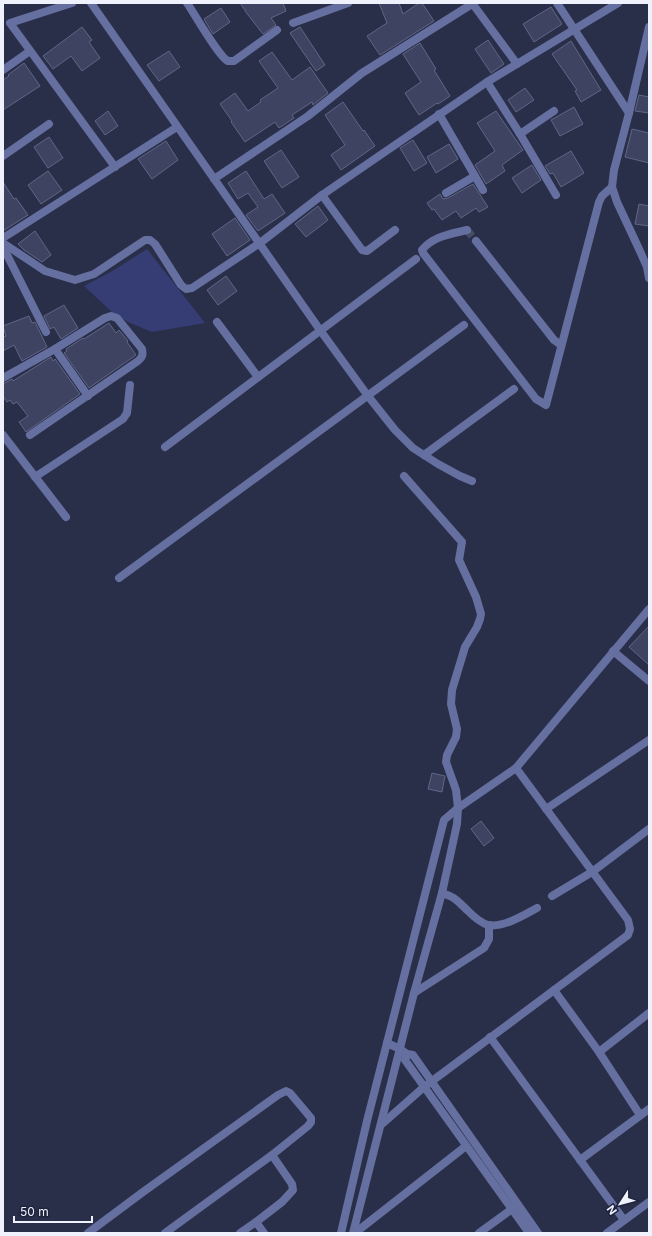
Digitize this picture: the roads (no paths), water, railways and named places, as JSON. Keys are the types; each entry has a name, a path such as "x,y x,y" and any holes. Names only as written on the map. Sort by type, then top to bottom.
{"street":[{"path":"72,3 6,24 30,50 115,167"},
{"path":"91,3 320,330 368,396 413,448 443,467 472,481"},
{"path":"188,3 218,50 228,61 234,61 277,30"},
{"path":"292,23 348,3"},
{"path":"214,179 308,116 362,73 472,3 517,64"},
{"path":"557,3 629,113"},
{"path":"3,242 45,271 75,280 94,274 145,240 150,240 155,244 181,285 186,289 192,288 260,243 322,195 439,114 487,82 618,3"},
{"path":"649,27 647,48 614,170 612,187 617,202 644,261 649,278"},
{"path":"3,70 30,50"},
{"path":"487,82 556,195"},
{"path":"520,134 554,112"},
{"path":"439,114 483,190"},
{"path":"3,156 49,124"},
{"path":"3,238 177,127"},
{"path":"446,193 475,176"},
{"path":"467,230 438,237 425,246 422,250 423,253 536,399 542,404 546,405 598,202 612,187"},
{"path":"322,195 362,250 367,251 395,230"},
{"path":"476,241 554,340 561,345"},
{"path":"3,247 46,332"},
{"path":"165,447 416,259"},
{"path":"3,378 111,316 116,318 142,349 143,354 141,358 30,435"},
{"path":"217,322 258,377"},
{"path":"119,578 464,325"},
{"path":"55,349 88,396"},
{"path":"35,477 123,419 127,413 130,385"},
{"path":"424,455 514,390"},
{"path":"3,435 66,517"},
{"path":"354,1233 382,1124 404,1051 414,993 442,893 457,824 458,808 456,790 446,762 447,755 456,737 457,729 451,704 452,690 465,647 477,627 481,614 478,600 459,560 462,542 404,476"},
{"path":"344,1232 367,1121 444,820 458,808 516,768 649,609"},
{"path":"613,651 649,681"},
{"path":"546,809 649,740"},
{"path":"382,1124 428,1084 628,935 630,928 628,920 516,768"},
{"path":"552,896 592,872 649,829"},
{"path":"442,893 455,898 467,910 489,925 512,921 537,908"},
{"path":"414,993 484,948 490,939 489,925"},
{"path":"554,990 599,1052 640,1115"},
{"path":"599,1052 649,1013"},
{"path":"490,1037 624,1220"},
{"path":"388,1043 404,1051"},
{"path":"404,1051 405,1060 428,1084 538,1233"},
{"path":"428,1084 466,1146 529,1233"},
{"path":"88,1233 278,1095 286,1091 290,1093 311,1118 311,1122 308,1126 272,1155 165,1233"},
{"path":"580,1160 649,1109"},
{"path":"354,1233 466,1146"},
{"path":"240,1233 282,1202 293,1190 292,1184 272,1155"},
{"path":"607,1233 649,1202"},
{"path":"479,1233 512,1209"},
{"path":"256,1222 264,1233"}],"tunnel":[{"path":"467,230 476,241"}]}
